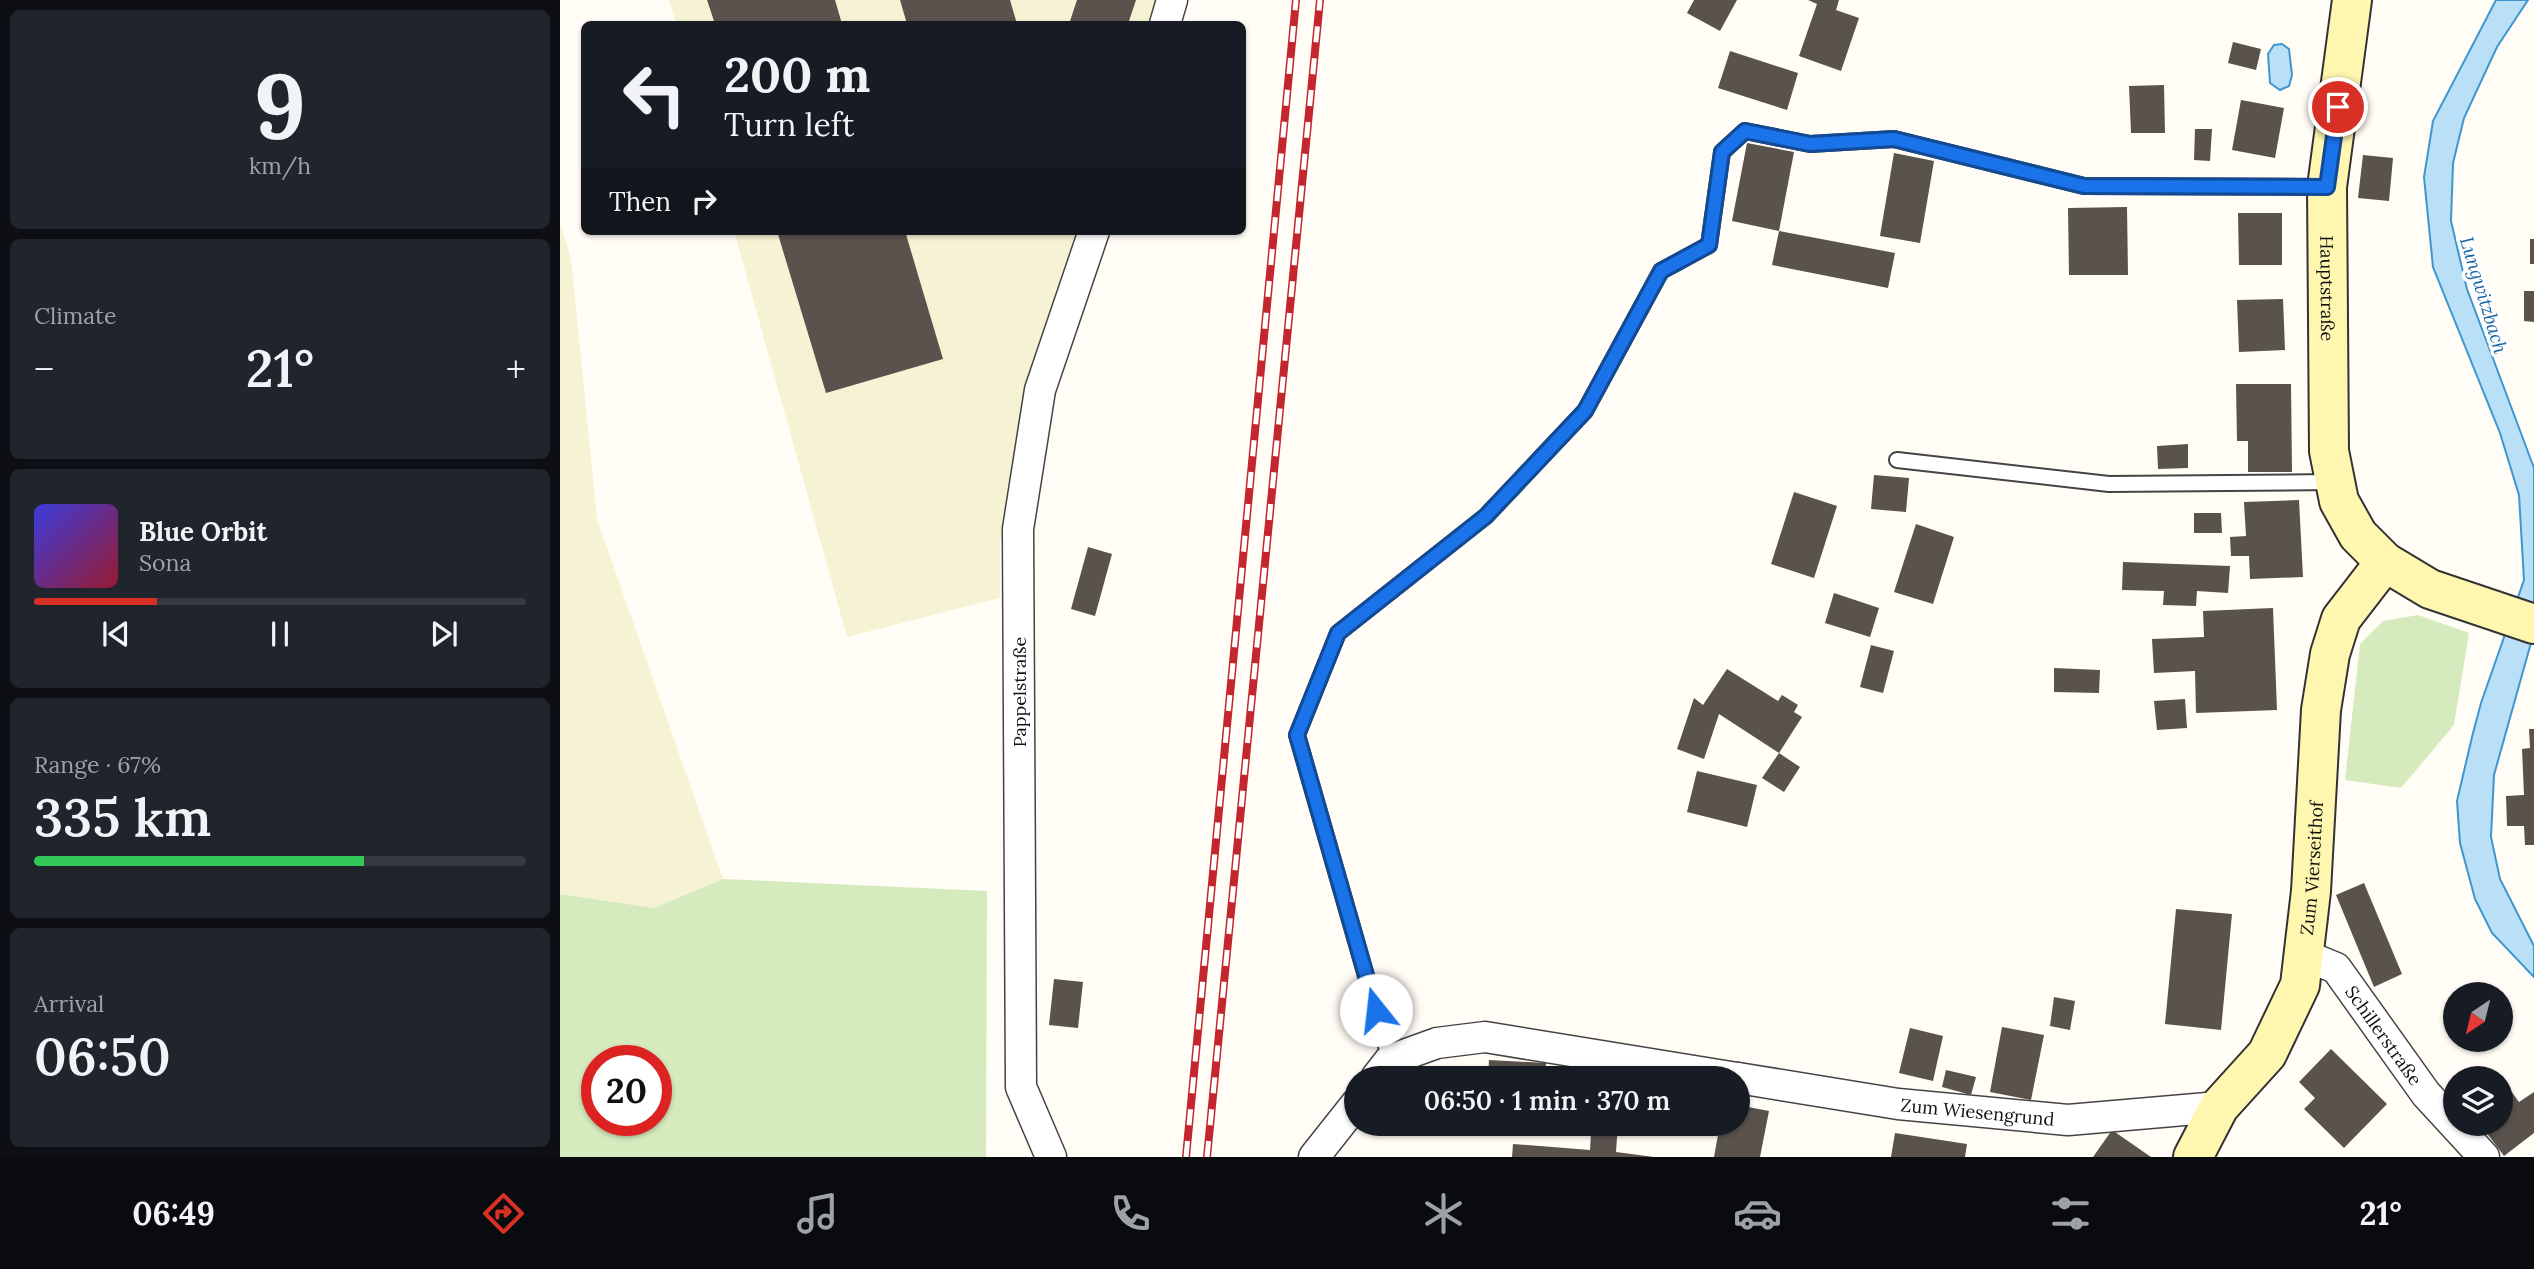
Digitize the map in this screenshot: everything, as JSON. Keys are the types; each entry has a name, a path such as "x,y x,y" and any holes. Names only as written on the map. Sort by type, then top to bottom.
{"street":[{"path":"1166,21 1172,0"},
{"name":"Hauptstraße","path":"2352,0 2327,187 2329,451 2339,501 2358,535 2385,562 2430,589 2534,624"},
{"name":"Pappelstraße","path":"1051,1157 1020,1087 1018,529 1040,390 1093,235"},
{"name":"Zum Vierseithof","path":"2193,1157 2219,1107 2267,1054 2300,985 2311,891 2321,710 2330,654 2342,619 2385,562"},
{"name":"Schillerstraße","path":"2304,956 2336,968 2426,1094 2484,1157"},
{"name":"Zum Wiesengrund","path":"1389,1066 1437,1042 1485,1037 1664,1066"},
{"name":"Zum Wiesengrund","path":"1750,1080 1898,1104 2068,1119 2219,1107"},
{"path":"1314,1157 1344,1119"}],"lane":[{"path":"1382,1066 1297,735 1338,633 1495,506 1585,411 1661,271 1709,245 1722,152 1745,131 1810,144 1894,139 2084,186 2327,187"},
{"path":"1897,460 2109,484 2335,482"}],"shaded area":[{"path":"669,0 1159,0 1152,21 675,21"},
{"path":"560,224 571,258 597,519 723,879 654,908 560,894"},
{"path":"735,235 1080,235 1022,404 1000,542 1000,598 847,637"}],"green space":[{"path":"2418,615 2469,633 2454,725 2401,788 2345,780 2360,644 2383,621"},
{"path":"723,879 987,891 986,1157 560,1157 560,894 654,908"}],"water":[{"path":"2496,0 2528,0 2497,47 2464,118 2453,163 2451,221 2467,289 2534,468 2534,632 2494,775 2491,837 2500,879 2534,946 2534,977 2492,933 2475,899 2460,843 2457,801 2472,737 2481,703 2524,580 2519,495 2500,433 2433,267 2424,177 2433,121"},
{"path":"2282,44 2289,49 2292,75 2289,86 2280,90 2270,83 2268,54 2274,45"}],"building":[{"path":"707,0 835,0 841,21 714,21"},
{"path":"900,0 1010,0 1016,21 906,21"},
{"path":"1077,0 1136,0 1129,21 1070,21"},
{"path":"1694,0 1737,0 1720,31 1687,13"},
{"path":"1808,0 1839,0 1836,10 1859,18 1841,71 1799,56 1817,4"},
{"path":"2233,42 2261,49 2256,70 2228,63"},
{"path":"1730,51 1798,73 1787,110 1718,88"},
{"path":"2164,85 2165,133 2131,133 2129,86"},
{"path":"2241,100 2284,108 2275,158 2232,150"},
{"path":"2195,129 2212,129 2210,161 2194,160"},
{"path":"1747,143 1794,152 1779,231 1732,221"},
{"path":"1894,153 1934,161 1920,243 1880,236"},
{"path":"2363,155 2393,158 2389,201 2358,198"},
{"path":"2127,207 2128,275 2069,275 2068,208"},
{"path":"2238,213 2282,213 2282,265 2239,265"},
{"path":"1779,231 1895,253 1888,288 1772,265"},
{"path":"778,235 906,235 943,359 826,393"},
{"path":"2530,239 2534,239 2534,264 2530,264"},
{"path":"2524,291 2534,291 2534,322 2524,321"},
{"path":"2283,299 2285,350 2239,352 2237,300"},
{"path":"2236,384 2291,384 2292,472 2248,472 2248,441 2237,441"},
{"path":"2188,444 2188,468 2158,469 2157,446"},
{"path":"1874,475 1909,478 1906,512 1871,509"},
{"path":"1794,492 1837,506 1814,578 1771,564"},
{"path":"2299,500 2303,577 2250,579 2249,556 2231,556 2230,537 2246,536 2244,502"},
{"path":"2194,513 2221,513 2222,533 2194,533"},
{"path":"1916,524 1954,537 1933,604 1894,592"},
{"path":"1088,547 1112,554 1095,616 1071,609"},
{"path":"2123,562 2230,566 2228,593 2197,591 2196,606 2163,605 2164,591 2122,590"},
{"path":"1834,593 1879,608 1870,637 1825,623"},
{"path":"2273,608 2277,710 2196,713 2195,671 2154,673 2152,639 2204,637 2203,611"},
{"path":"1871,645 1894,651 1883,693 1860,687"},
{"path":"2054,668 2100,670 2099,693 2054,692"},
{"path":"1727,669 1778,701 1782,695 1798,705 1794,712 1802,717 1779,753 1719,714 1704,759 1677,749 1694,698 1703,705"},
{"path":"2185,699 2187,728 2157,730 2154,701"},
{"path":"2529,729 2534,729 2534,845 2525,845 2524,826 2507,826 2506,796 2524,795 2522,749 2530,748"},
{"path":"1779,753 1800,767 1784,792 1762,778"},
{"path":"1697,771 1757,785 1747,827 1687,812"},
{"path":"2364,883 2402,974 2374,987 2336,895"},
{"path":"2176,909 2232,914 2221,1030 2165,1024"},
{"path":"1054,979 1083,982 1078,1028 1049,1025"},
{"path":"2054,997 2075,1001 2070,1030 2050,1026"},
{"path":"2002,1027 2044,1035 2031,1100 1990,1092"},
{"path":"1910,1028 1943,1036 1933,1081 1899,1073"},
{"path":"2331,1049 2387,1104 2344,1148 2304,1109 2315,1098 2299,1082"},
{"path":"1489,1060 1546,1063 1546,1066 1489,1066"},
{"path":"1946,1070 1976,1077 1971,1095 1942,1087"},
{"path":"2534,1092 2534,1133 2504,1156 2489,1136 2513,1136 2513,1094 2519,1102"},
{"path":"1750,1107 1769,1111 1760,1157 1714,1157 1718,1136 1750,1136"},
{"path":"2112,1130 2151,1157 2093,1157"},
{"path":"1895,1133 1967,1144 1965,1157 1891,1157"},
{"path":"1591,1136 1617,1136 1616,1152 1654,1157 1512,1157 1513,1144 1590,1150"}],"railway":[{"path":"1186,1157 1296,0"},
{"path":"1207,1157 1320,0"}],"route":[{"path":"1376,1010 1297,735 1338,633 1486,516 1585,411 1661,271 1709,245 1722,152 1733,141 1745,131 1810,144 1894,139 2084,186 2327,187 2338,107"}],"water label":[{"name":"Lungwitzbach","path":"2484,295"}]}
